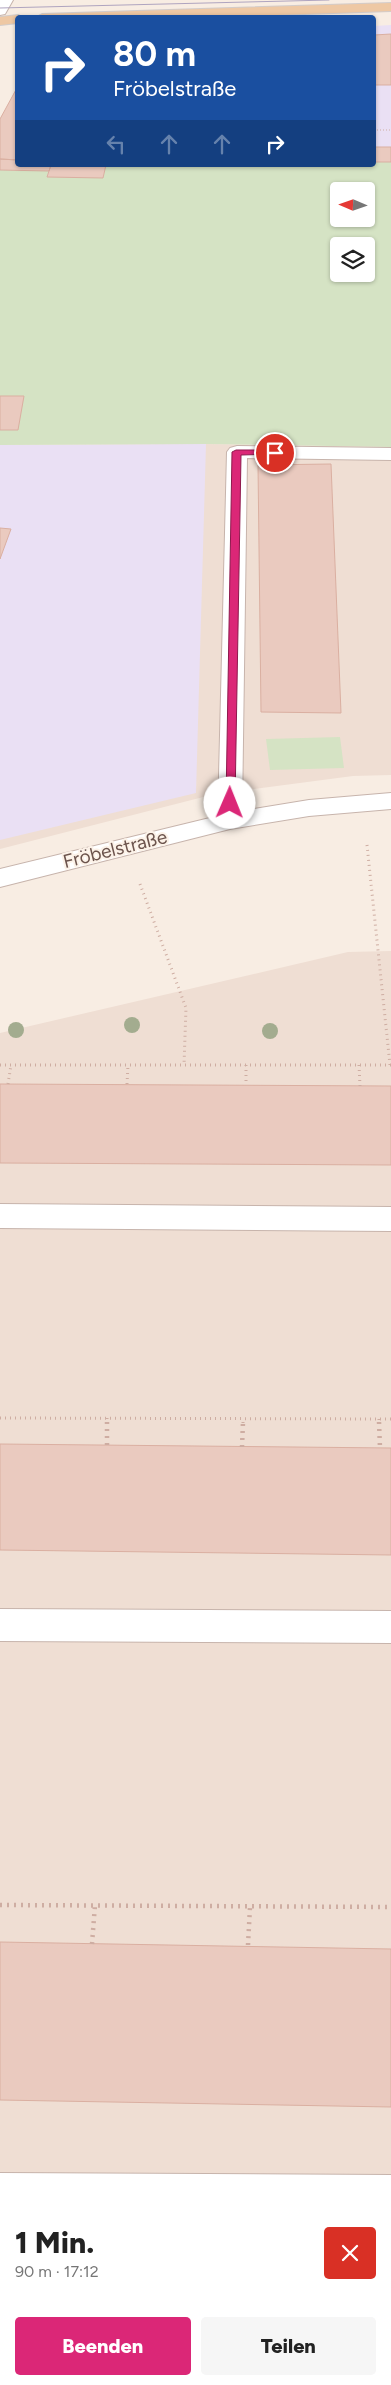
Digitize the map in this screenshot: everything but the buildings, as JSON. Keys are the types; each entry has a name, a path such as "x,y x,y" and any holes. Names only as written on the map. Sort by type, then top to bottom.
{"main road":[{"path":"137,15 391,7"},
{"path":"0,21 15,19"}],"street":[{"path":"0,11 6,0"},
{"path":"230,821 236,452 391,454"},
{"name":"Fröbelstraße","path":"0,878 230,821 309,808 391,801"},
{"path":"0,1216 391,1219"},
{"path":"0,1625 391,1627"},
{"path":"0,2193 391,2195"}],"path":[{"path":"376,130 391,130"},
{"path":"0,1065 391,1065 366,842"},
{"path":"140,883 186,1008 184,1065"},
{"path":"8,1084 11,1065"},
{"path":"127,1084 128,1065"},
{"path":"246,1065 246,1085"},
{"path":"359,1065 360,1086"},
{"path":"0,1418 391,1419"},
{"path":"107,1418 107,1445"},
{"path":"242,1447 243,1419"},
{"path":"379,1419 380,1448"},
{"path":"0,1905 391,1907"},
{"path":"92,1944 95,1906"},
{"path":"248,1945 250,1907"}],"shaded area":[{"path":"391,25 391,161 376,161 376,26"},
{"path":"206,444 391,447 391,775 353,776 215,794 0,849 0,445"},
{"path":"206,444 196,793 0,840 0,445"},
{"path":"391,951 391,2210 0,2210 0,1033 348,952"}],"green space":[{"path":"0,159 15,164 15,167 376,167 376,160 391,161 391,447 206,444 0,445"},
{"path":"340,737 344,768 270,770 266,739"}],"tram line":[{"path":"0,8 329,0"}],"route":[{"path":"230,803 236,452 275,453"}]}
